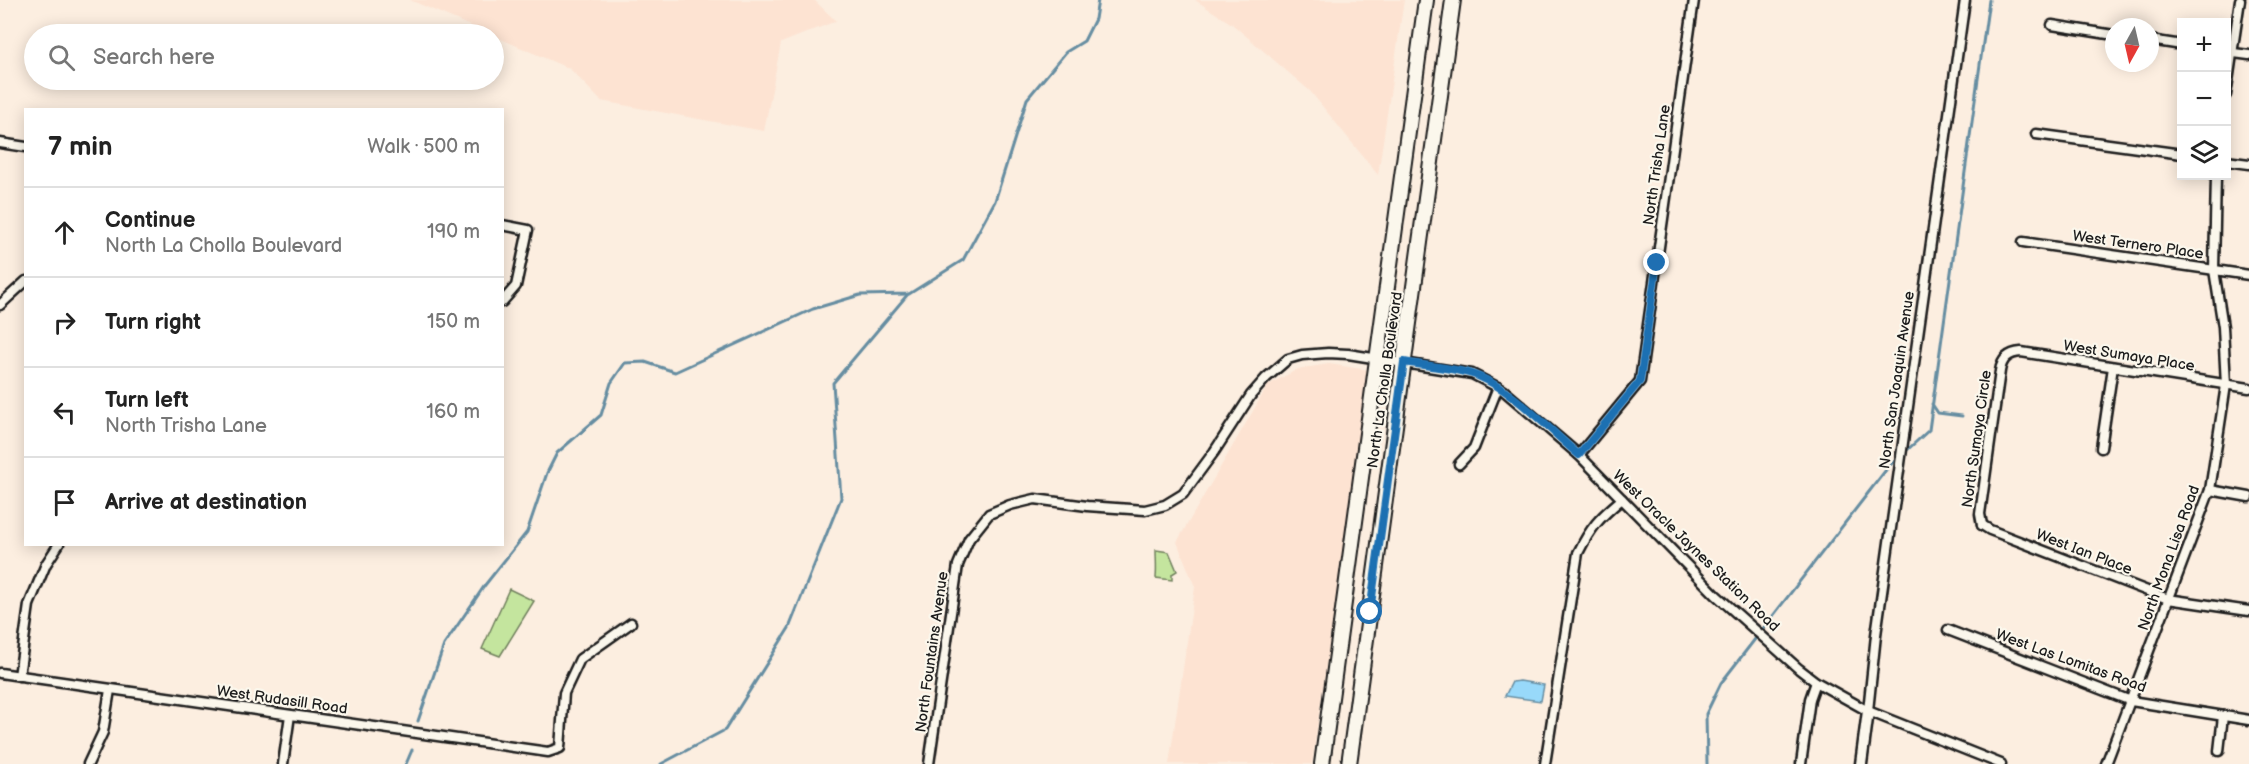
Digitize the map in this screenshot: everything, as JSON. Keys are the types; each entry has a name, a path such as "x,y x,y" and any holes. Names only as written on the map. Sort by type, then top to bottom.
{"main road":[{"name":"North La Cholla Boulevard","path":"1322,764 1426,0"},
{"name":"North La Cholla Boulevard","path":"1349,764 1453,0"}],"street":[{"name":"North Trisha Lane","path":"1579,455 1640,381 1694,0"},
{"name":"North San Joaquin Avenue","path":"1861,764 1876,635 1965,0"},
{"path":"2231,43 2240,0"},
{"path":"2052,25 2105,34"},
{"path":"2159,41 2177,44"},
{"path":"2231,52 2249,55"},
{"path":"2036,134 2177,153"},
{"path":"0,143 24,147"},
{"path":"2231,162 2249,164"},
{"name":"North Mona Lisa Road","path":"2106,764 2168,599 2182,569 2210,490 2226,385 2223,327 2214,270 2216,180"},
{"path":"504,225 528,230 516,286 504,300"},
{"name":"West Ternero Place","path":"2022,242 2249,275"},
{"path":"0,305 24,283"},
{"name":"West Sumaya Place","path":"2003,355 2021,352 2249,388"},
{"name":"North Fountains Avenue","path":"929,764 958,565 969,539 989,514 1010,505 1035,499 1145,510 1165,505 1183,494 1251,395 1288,359 1302,355 1328,353 1379,358"},
{"name":"North Sumaya Circle","path":"1980,526 2003,355"},
{"name":"West Oracle Jaynes Station Road","path":"1379,358 1472,374 1498,387 1579,455 1716,595 1816,682 1868,711 2001,764"},
{"path":"2101,448 2113,367"},
{"path":"1459,464 1474,448 1486,426 1498,387"},
{"path":"2210,490 2249,497"},
{"path":"1545,764 1578,553 1589,530 1622,499"},
{"name":"West Ian Place","path":"1980,526 2168,599 2249,611"},
{"path":"19,676 29,605 46,564 58,546"},
{"name":"West Rudasill Road","path":"0,673 548,752 560,748 564,693 580,659 631,623"},
{"name":"West Las Lomitas Road","path":"1948,630 2131,701 2249,720"},
{"path":"1801,764 1810,699 1816,682"},
{"path":"88,764 104,732 110,690"},
{"path":"282,764 290,715"},
{"path":"2218,751 2223,716"}],"shaded area":[{"path":"410,0 814,0 836,21 781,43 764,131 601,101 570,69 504,40 504,24 466,24"},
{"path":"1195,0 1404,0 1378,175 1310,91 1232,24"},
{"path":"1329,364 1369,370 1312,764 1169,764 1195,587 1177,542 1268,385 1298,369"}],"green space":[{"path":"1156,550 1169,552 1177,571 1172,574 1172,580 1156,578"},
{"path":"509,589 534,601 500,656 482,649"}],"water":[{"path":"1512,682 1544,685 1541,701 1505,696"}],"waterway":[{"path":"418,721 444,645 485,585 527,532 547,473 557,453 601,415 611,383 625,363 645,362 675,372 813,309 860,295 909,294 963,260 995,201 1027,99 1066,52 1084,41 1095,19 1098,0"},
{"path":"1905,452 1929,430 1989,0"},
{"path":"661,764 725,730 789,628 841,498 833,383 908,294"},
{"path":"1932,404 1938,413 1962,416"},
{"path":"1707,764 1706,714 1721,683 1889,466 1898,458"},
{"path":"406,764 412,750"}],"route":[{"path":"1370,612 1404,362 1472,374 1487,381 1503,390 1579,455 1640,381 1657,263"}]}
